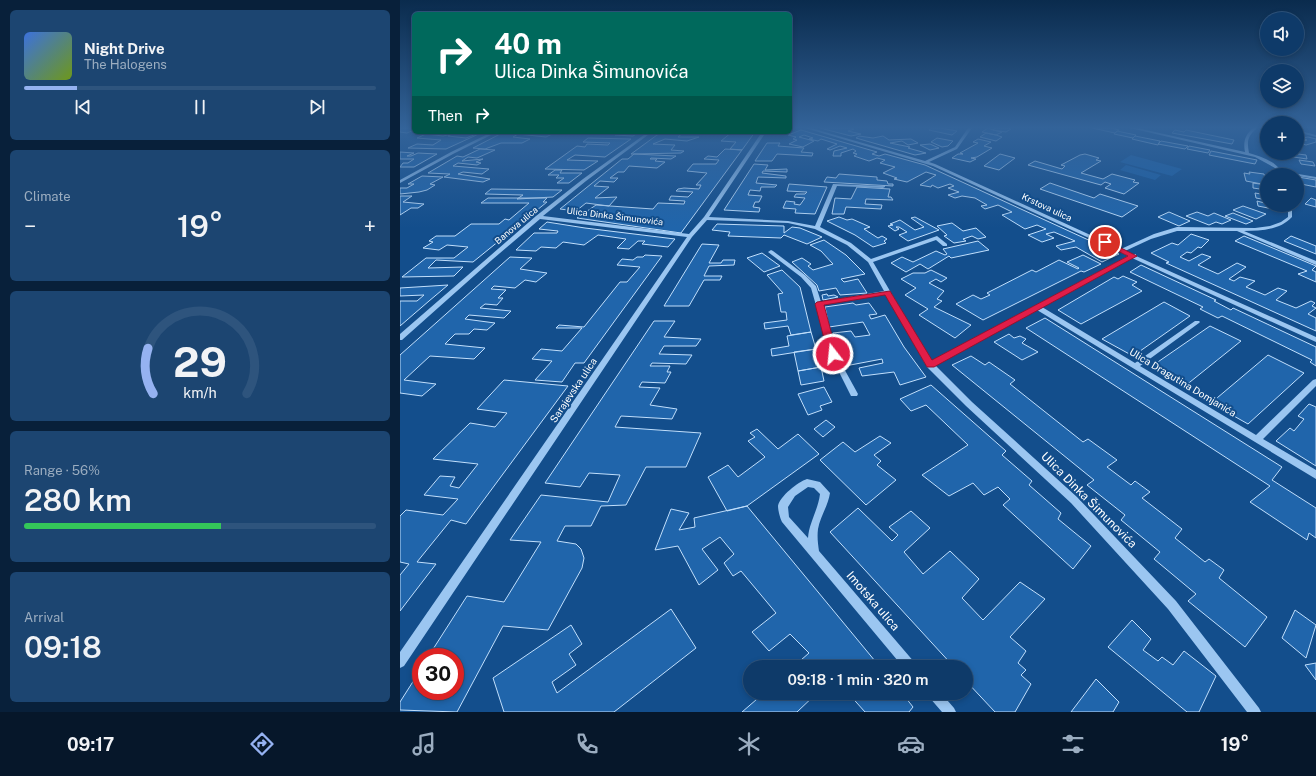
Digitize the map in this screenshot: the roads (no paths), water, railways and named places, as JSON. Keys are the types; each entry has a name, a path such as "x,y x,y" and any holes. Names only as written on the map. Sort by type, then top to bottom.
{"street":[{"path":"400,182 437,161"},
{"name":"Banova ulica","path":"400,338 538,217 609,161"},
{"name":"Sarajevska ulica","path":"400,662 690,236 706,218 744,161"},
{"path":"1268,161 1272,163 1276,168"},
{"name":"Krstova ulica","path":"926,162 1122,250 1316,340"},
{"path":"1304,177 1316,178"},
{"path":"817,228 835,185 883,187"},
{"path":"1122,250 1146,238 1179,229 1237,230 1282,225 1290,217 1290,212"},
{"name":"Ulica Dinka Šimunovića","path":"538,217 690,236"},
{"name":"Ulica Dinka Šimunovića","path":"706,218 788,222 817,228 849,244 870,261 930,365 969,404 1074,500 1100,527 1172,605 1255,712"},
{"path":"1237,230 1316,263"},
{"path":"870,261 937,238 945,245"},
{"path":"771,252 803,276 814,287 833,354 854,394"},
{"path":"930,365 1134,256"},
{"path":"820,304 887,292"},
{"name":"Ulica Dragutina Domjanića","path":"1038,308 1137,365 1316,475"},
{"path":"1137,365 1197,322"},
{"path":"1257,439 1316,382"},
{"name":"Imotska ulica","path":"814,554 812,534 824,504 826,493 816,485 806,483 792,493 783,506 785,519 814,554 905,660"},
{"path":"939,700 950,712"}]}
